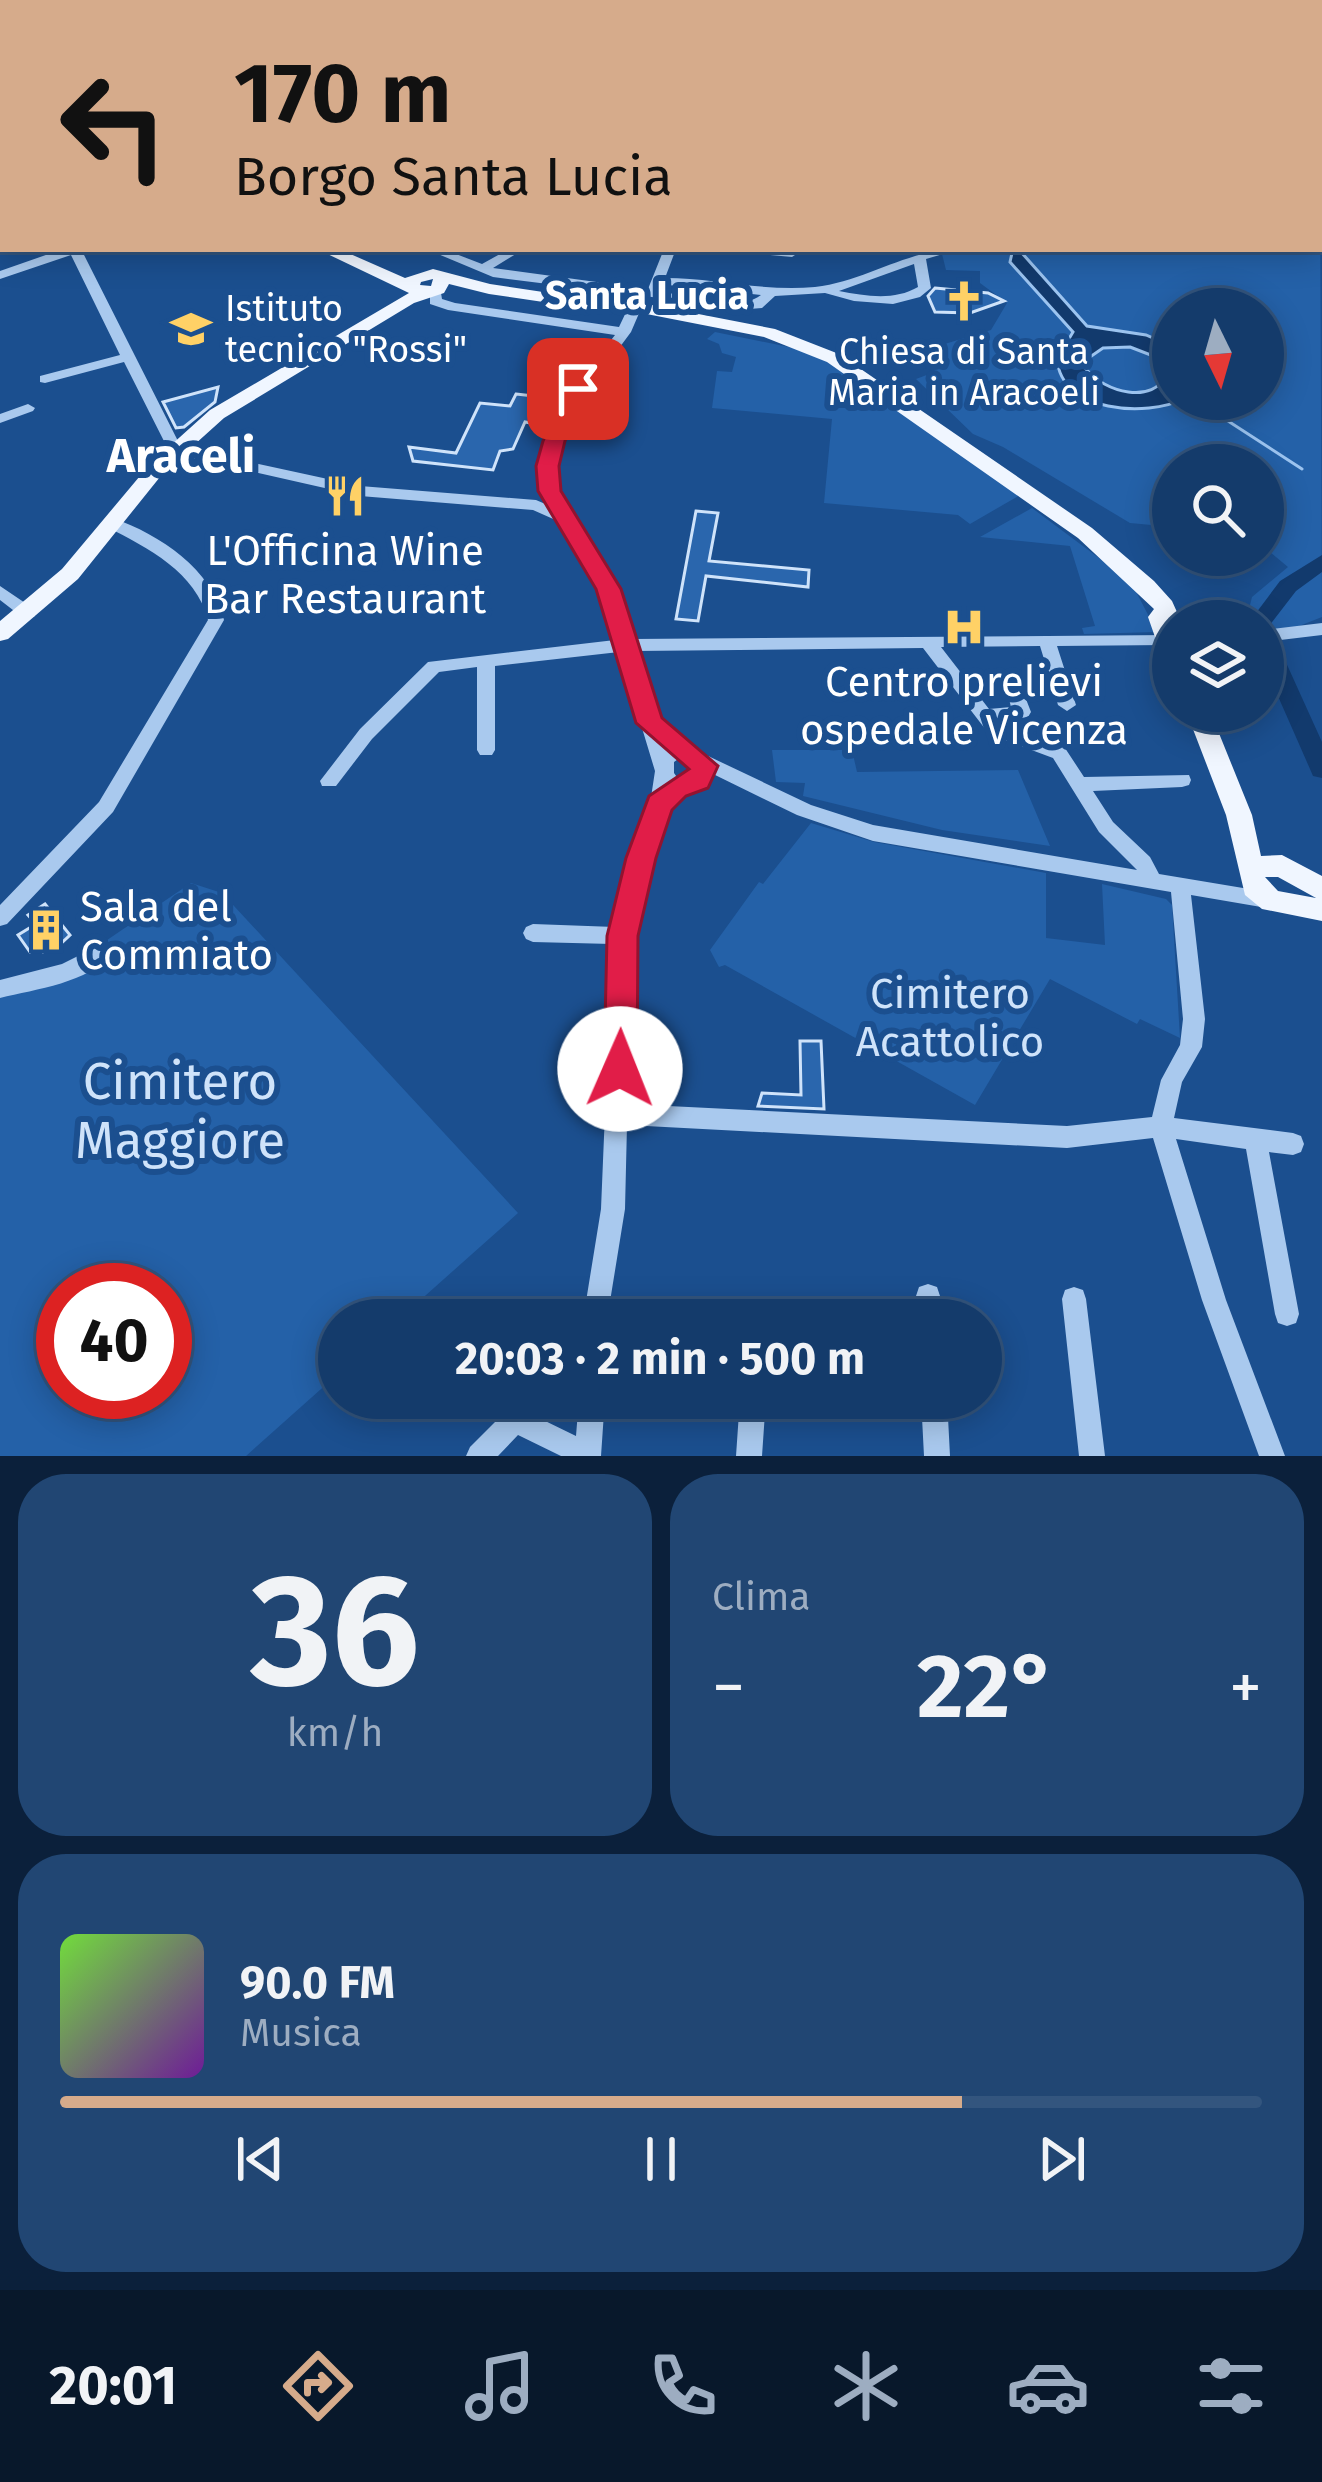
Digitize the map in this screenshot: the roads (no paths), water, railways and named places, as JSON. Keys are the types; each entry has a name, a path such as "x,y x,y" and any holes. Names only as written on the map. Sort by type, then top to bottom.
{"main road":[{"path":"332,252 370,270 590,304 649,307 769,333 833,358 1085,533 1152,605"},
{"path":"0,633 28,613 176,450 241,396 432,278"},
{"path":"1206,732 1265,891"},
{"path":"1239,815 1289,870 1302,894 1265,891"},
{"path":"1265,891 1262,865 1289,870 1322,889"},
{"path":"1265,891 1322,910"}],"street":[{"path":"0,275 65,252"},
{"path":"76,252 176,450 360,490 544,504 569,520 608,589 662,769 671,783 692,770"},
{"path":"513,252 482,269 432,278 434,299 624,332"},
{"path":"544,504 548,466 564,413 578,389 649,307 669,252"},
{"path":"482,269 649,307 730,308 757,305 778,292 793,252"},
{"path":"820,290 942,252"},
{"path":"668,281 778,292 820,290 865,298 917,295 925,288 925,256"},
{"path":"45,379 129,357"},
{"path":"0,418 28,408"},
{"path":"0,918 106,807 216,620 215,606 170,552 113,523"},
{"path":"0,592 28,613"},
{"path":"329,781 366,734 434,666 627,645 1112,640 1152,627"},
{"path":"1284,635 1322,629"},
{"path":"1047,640 1067,705"},
{"path":"928,641 1002,734 1059,753 1106,827 1136,855 1152,880"},
{"path":"486,658 486,750"},
{"path":"985,716 1022,712 1018,699"},
{"path":"650,723 692,770"},
{"path":"598,1299 613,1209 623,936 659,804 662,769 670,755 692,770 745,783 873,833 1190,886 1265,891"},
{"path":"659,804 692,770"},
{"path":"1079,784 1182,780"},
{"path":"1190,886 1191,1047 1172,1080 1161,1127 1214,1300 1272,1456"},
{"path":"533,933 623,936"},
{"path":"0,989 66,972 102,953"},
{"path":"619,1114 1067,1137 1161,1127 1293,1144"},
{"path":"1256,1142 1288,1314"},
{"path":"1074,1299 1092,1456"},
{"path":"479,1456 518,1420 587,1455 590,1419"},
{"path":"749,1456 752,1419"},
{"path":"935,1419 937,1456"}],"waterway":[{"path":"1226,420 1302,469"},
{"path":"1277,600 1288,586 1322,562"},
{"path":"1284,683 1322,769"}],"place":[{"name":"Chiesa di Santa Maria in Aracoeli","path":"964,301"},
{"name":"Istituto tecnico \"Rossi\"","path":"191,329"},
{"name":"L'Officina Wine Bar Restaurant","path":"345,496"},
{"name":"Centro prelievi ospedale Vicenza","path":"964,627"},
{"name":"Sala del Commiato","path":"46,930"}],"district":[{"name":"Santa Lucia","path":"647,295"},
{"name":"Araceli","path":"181,455"}],"park label":[{"name":"Cimitero Acattolico","path":"950,1017"},
{"name":"Cimitero Maggiore","path":"180,1110"}]}
